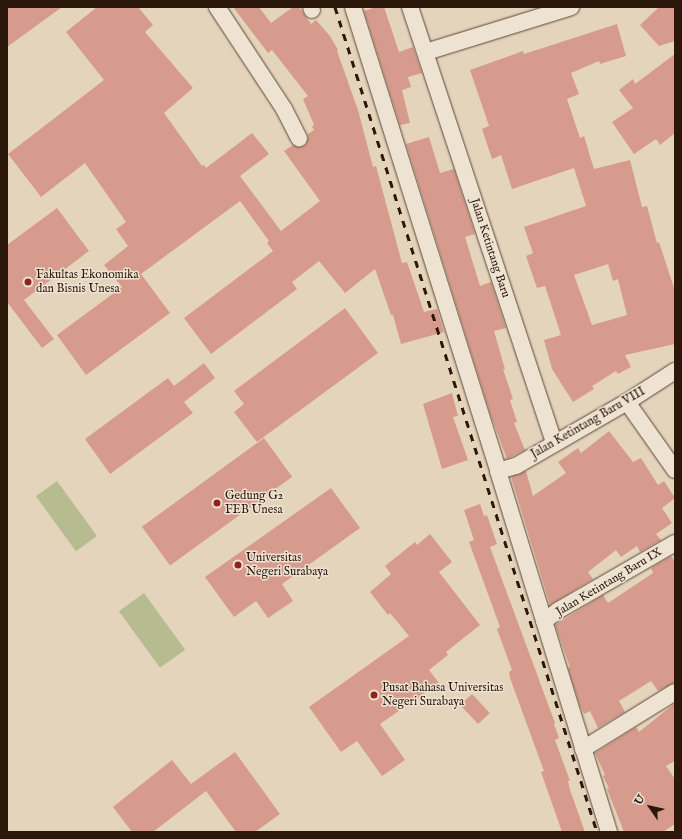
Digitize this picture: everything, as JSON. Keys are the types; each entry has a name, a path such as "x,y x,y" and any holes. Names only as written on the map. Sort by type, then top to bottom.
{"street":[{"path":"217,7 284,109 299,138"},
{"path":"352,7 498,470 609,832"},
{"name":"Jalan Ketintang Baru","path":"410,7 554,443"},
{"path":"426,52 571,7"},
{"name":"Jalan Ketintang Baru VIII","path":"498,470 516,466 627,402 675,370"},
{"path":"627,402 675,470"},
{"name":"Jalan Ketintang Baru IX","path":"544,621 560,610 675,543"},
{"path":"583,749 675,692"}],"green space":[{"path":"57,481 97,536 76,551 36,496"},
{"path":"144,593 185,650 160,668 119,611"}],"building":[{"path":"7,7 62,7 7,47"},
{"path":"97,7 138,7 153,25 145,32 193,88 164,113 202,166 204,165 206,168 252,133 269,154 240,176 281,231 320,201 284,151 293,145 298,147 304,146 307,143 308,134 314,130 312,127 314,125 303,99 308,96 272,50 268,53 233,7 259,7 271,23 293,7 299,7 311,24 316,20 330,36 338,50 337,51 358,110 373,167 376,166 402,263 407,262 424,312 437,309 444,332 401,344 393,315 391,315 375,269 345,293 319,261 292,282 297,289 211,354 184,318 273,251 267,243 269,241 240,201 141,274 170,313 86,375 57,335 122,287 104,265 128,246 116,229 126,222 85,163 41,197 8,154 104,80 66,32"},
{"path":"376,7 384,7 399,52 413,47 422,73 408,77 411,87 402,90 410,123 400,125 364,11"},
{"path":"659,7 675,7 675,41 659,46 640,25"},
{"path":"617,24 626,56 600,64 599,61 571,73 579,94 567,99 580,138 584,136 594,169 630,160 642,207 647,206 657,243 659,242 675,291 675,344 625,355 631,367 618,374 616,371 592,386 594,389 573,402 552,369 544,340 561,335 545,286 537,288 526,256 533,253 524,227 586,206 574,168 512,189 501,155 492,159 482,129 489,126 470,70 523,51 524,54","holes":["608,264 613,281 618,279 627,315 592,325 574,275"]},
{"path":"675,54 675,133 660,145 656,139 634,154 612,122 633,108 619,90 633,79 635,84"},
{"path":"429,137 440,173 454,169 475,234 465,237 480,286 491,282 506,328 494,331 505,369 503,369 513,399 510,400 517,422 514,423 525,450 507,459 490,413 406,144"},
{"name":"Fakultas Ekonomika dan Bisnis Unesa","path":"57,208 89,251 24,300 54,339 42,348 7,302 7,245"},
{"path":"345,308 378,353 257,442 234,412 244,404 234,391"},
{"path":"204,363 215,378 184,402 193,413 110,474 85,439 168,378 174,386"},
{"path":"452,393 458,416 453,417 468,460 442,469 423,404"},
{"path":"609,431 633,462 641,458 658,485 664,481 675,498 662,508 672,523 656,534 661,540 640,552 637,546 621,557 616,550 588,572 593,579 550,605 511,477 526,471 533,496 566,473 558,462 578,448 581,453"},
{"name":"Gedung G2 FEB Unesa","path":"264,438 292,477 170,566 142,527"},
{"path":"331,488 360,528 282,584 293,601 268,618 256,601 234,617 205,577"},
{"path":"480,504 484,516 487,515 497,544 490,547 555,723 554,724 559,738 555,740 570,781 568,781 570,790 585,832 562,832 541,772 544,771 510,678 509,672 512,670 497,629 500,627 469,542 474,540 464,510"},
{"path":"430,534 452,562 439,572 480,625 446,652 448,655 429,670 439,683 380,724 405,760 382,776 357,741 341,752 309,707 409,636 390,613 388,615 370,592 391,574 385,566 415,542 417,545"},
{"path":"671,556 675,561 675,683 658,691 651,681 619,701 625,712 598,728 590,711 584,714 580,706 568,668 570,667 555,625 603,595 608,603 653,573 651,568"},
{"path":"472,694 490,713 478,724 460,705"},
{"path":"675,703 675,761 666,766 675,779 675,824 663,832 624,832 607,789 609,788 603,776 605,775 595,753 636,727 639,732"},
{"path":"235,752 280,814 255,832 236,832 206,791 153,832 132,832 113,807 172,760 191,784"}],"railway":[{"path":"335,7 597,832"}],"place":[{"name":"Fakultas Ekonomika dan Bisnis Unesa","path":"28,282"},
{"name":"Gedung G2 FEB Unesa","path":"217,503"},
{"name":"Universitas Negeri Surabaya","path":"238,565"},
{"name":"Pusat Bahasa Universitas Negeri Surabaya","path":"374,695"}]}
